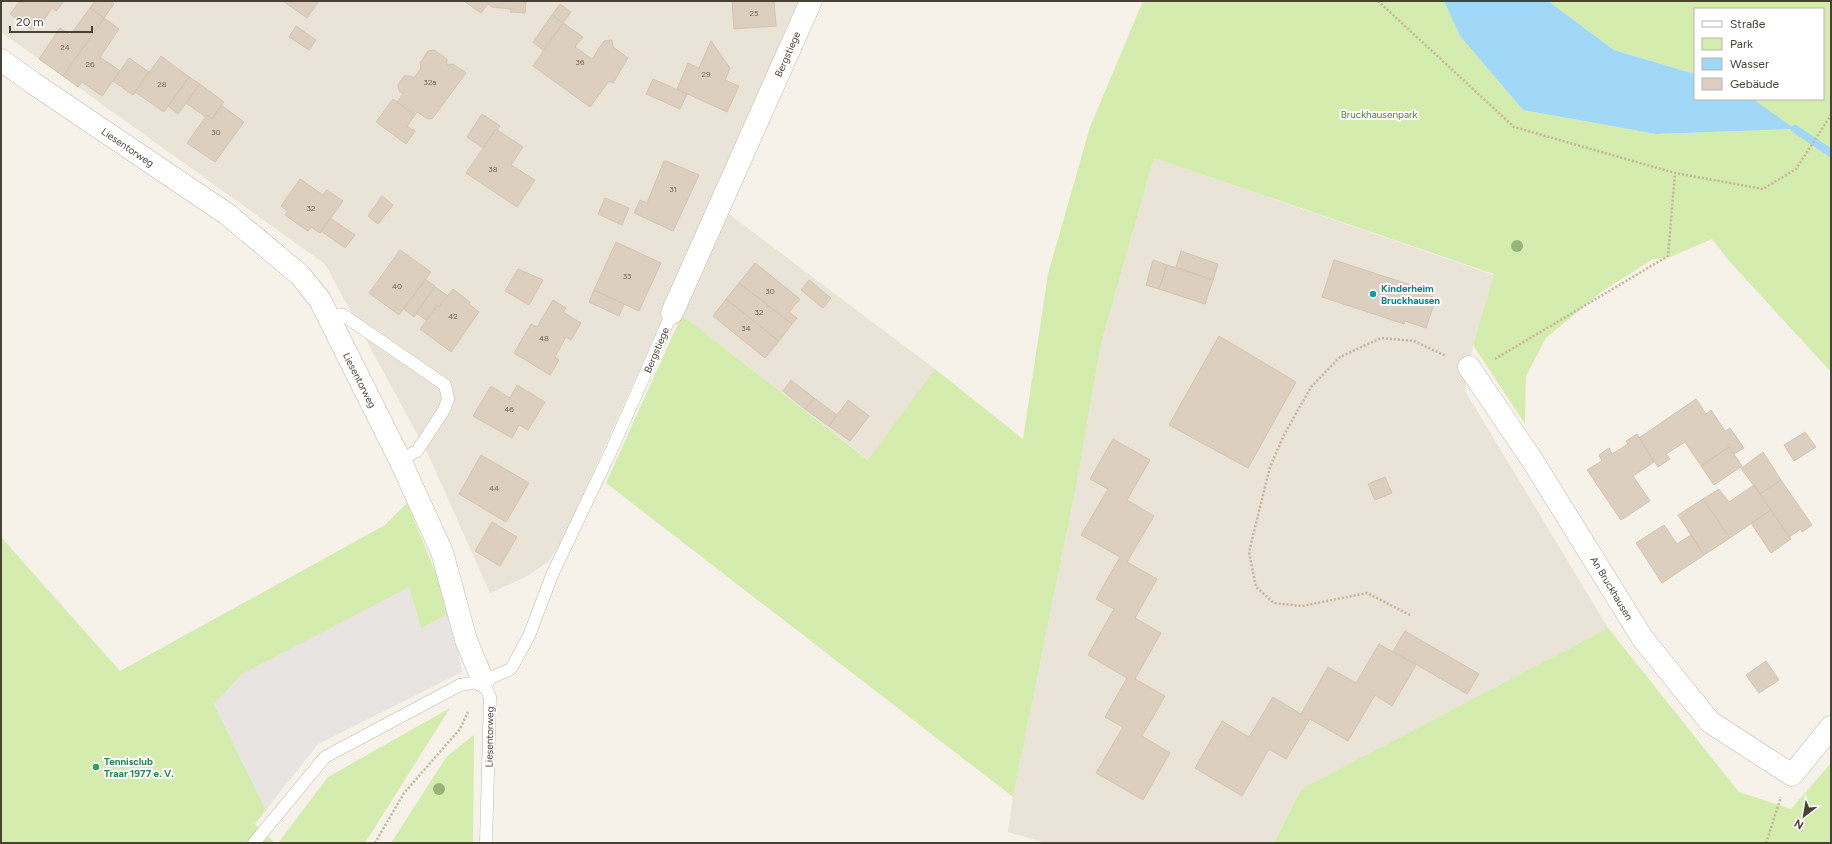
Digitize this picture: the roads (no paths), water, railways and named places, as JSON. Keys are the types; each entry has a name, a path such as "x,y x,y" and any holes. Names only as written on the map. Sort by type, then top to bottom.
{"street":[{"name":"Bergstiege","path":"672,313 810,1"},
{"name":"Liesentorweg","path":"1,60 32,83 227,214 300,275 320,300 400,460 442,552 466,640 483,681"},
{"name":"An Bruckhausen","path":"1469,367 1534,463 1643,639 1710,722 1792,775 1831,727"}],"lane":[{"name":"Bergstiege","path":"254,843 325,757 460,685 483,681 511,669 529,636 552,575 612,449 672,313"},
{"path":"328,315 343,315 444,385 448,399 444,410 417,451 400,460"},
{"name":"Liesentorweg","path":"483,681 490,697 486,843"}],"water":[{"path":"1444,1 1548,1 1614,50 1694,74 1694,100 1754,100 1795,129 1656,134 1523,110 1460,36"}],"waterway":[{"path":"1795,129 1831,153"}],"place":[{"name":"Kinderheim Bruckhausen","path":"1373,294"},
{"name":"Tennisclub Traar 1977 e. V.","path":"96,767"}],"park label":[{"name":"Bruckhausenpark","path":"1379,114"}]}
